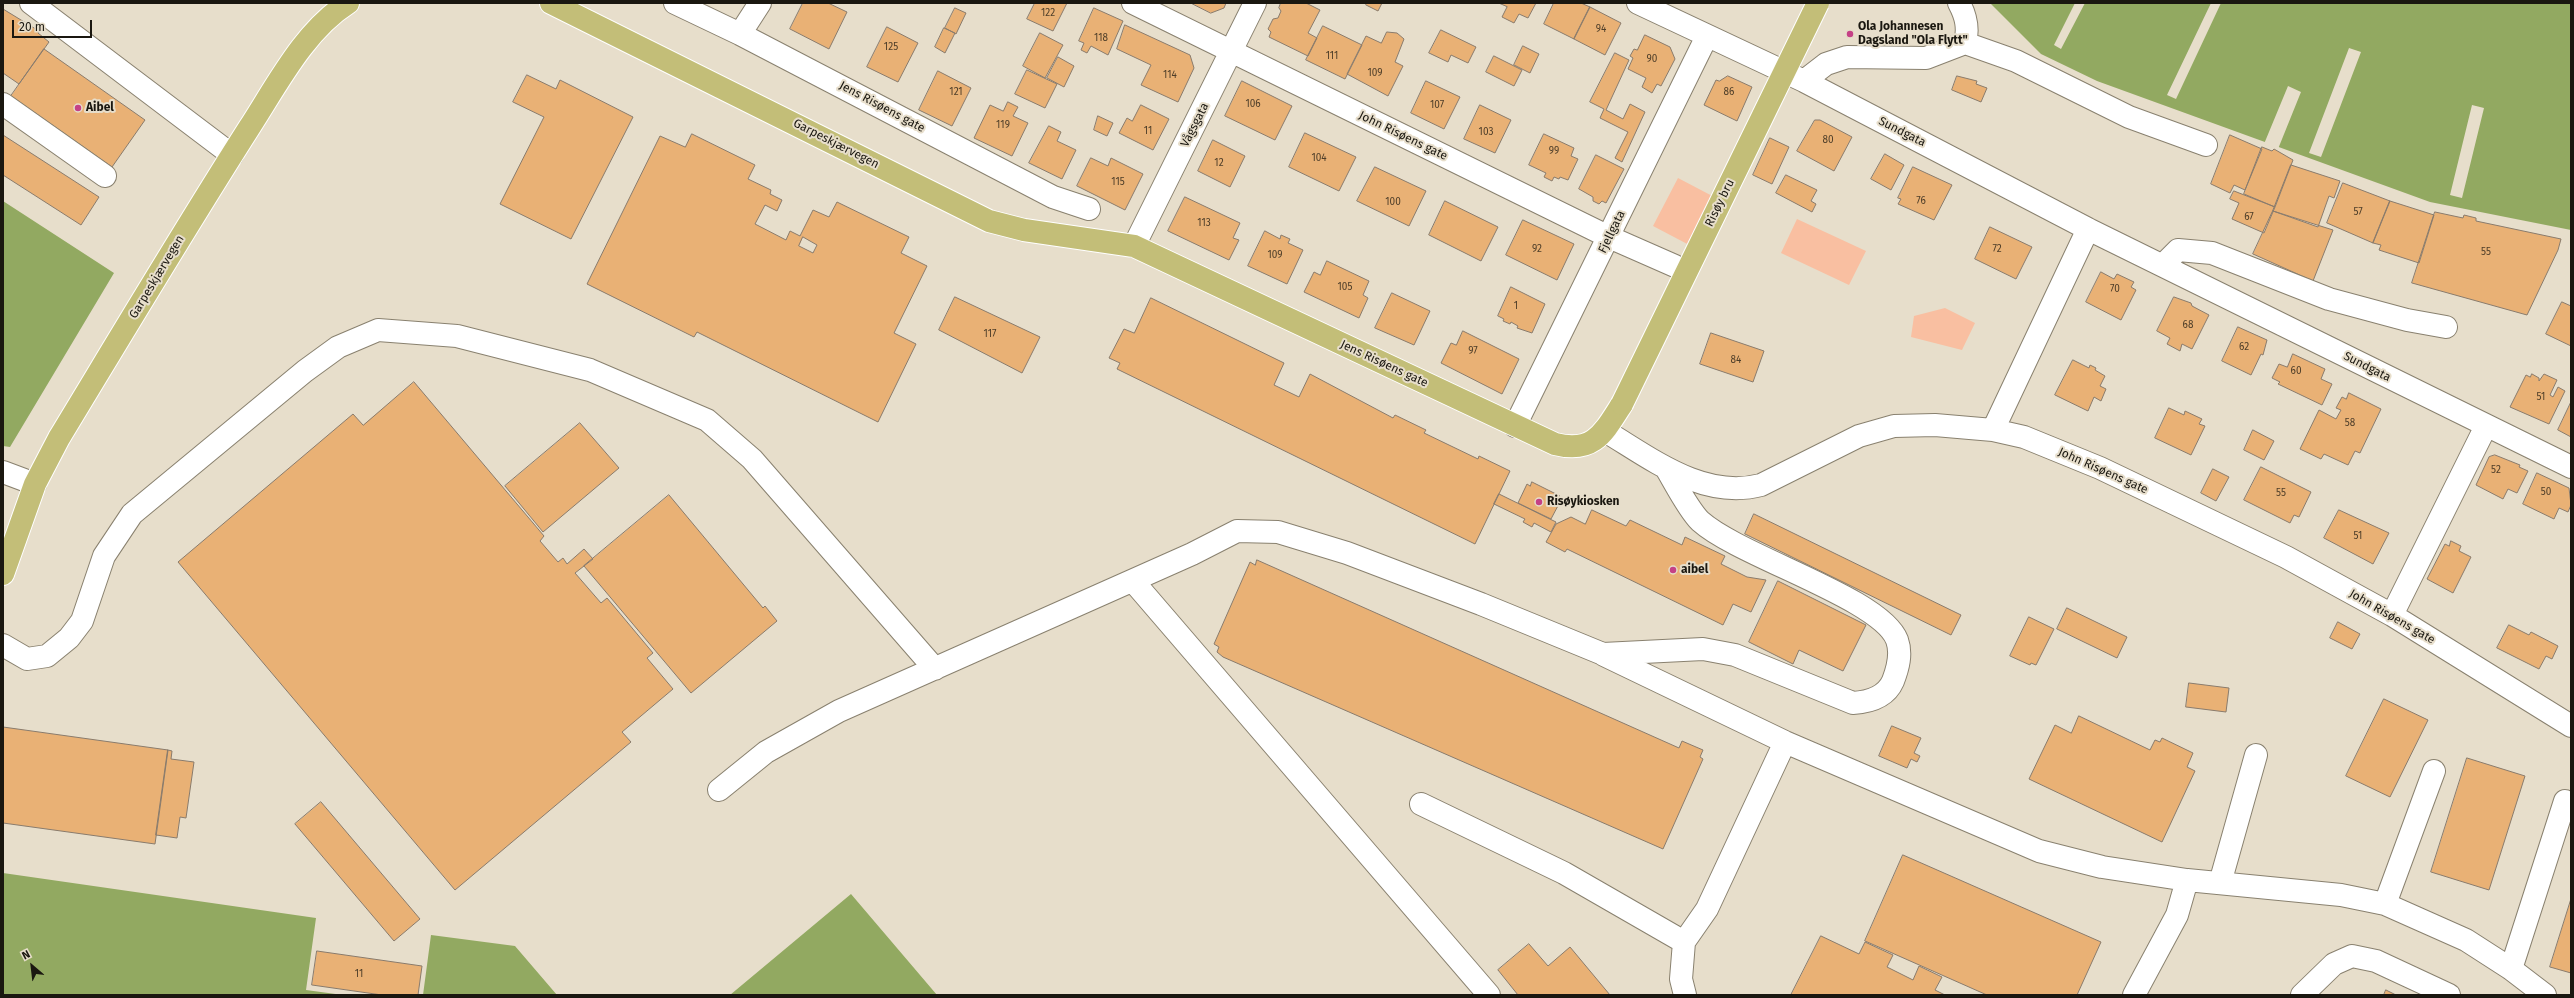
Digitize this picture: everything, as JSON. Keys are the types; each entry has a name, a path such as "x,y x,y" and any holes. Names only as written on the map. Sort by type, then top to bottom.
{"main road":[{"name":"Garpeskjærvegen","path":"3,574 35,484 59,438 232,155 289,67 317,30 348,3"},
{"name":"Garpeskjærvegen","path":"550,3 989,221 1024,230 1134,246"},
{"name":"Risøy bru","path":"1622,404 1818,3"},
{"name":"Jens Risøens gate","path":"1134,246 1515,426 1565,447 1584,446 1595,441 1605,431 1622,404"}],"street":[{"path":"31,3 232,155"},
{"name":"Jens Risøens gate","path":"675,3 740,34 1053,197 1089,208"},
{"path":"740,34 760,3"},
{"name":"John Risøens gate","path":"1133,3 1609,237 1675,266"},
{"name":"Vågsgata","path":"1134,246 1255,3"},
{"name":"Sundgata","path":"1638,3 1804,81 2088,229 2164,264 2486,426 2571,467"},
{"path":"1959,3 1966,15 1968,34 1965,43"},
{"name":"Fjellgata","path":"1515,426 1707,36"},
{"path":"1804,81 1826,64 1847,57 1926,58 1965,43 2016,61 2129,117 2206,145"},
{"path":"3,104 105,176"},
{"path":"1993,430 2088,229"},
{"path":"2164,264 2178,250 2212,253 2329,299 2407,320 2446,327"},
{"path":"3,645 27,659 47,656 68,638 82,621 104,556 132,514 305,371 338,347 378,330 457,336 590,370 707,420 752,459 935,669"},
{"name":"John Risøens gate","path":"1605,431 1666,468 1713,487 1746,488 1761,485 1859,436 1894,426 1935,425 1993,430 2024,437 2100,468 2286,557 2392,615 2571,726"},
{"path":"2392,615 2486,426"},
{"path":"1603,654 1703,649 1727,654 1853,703 1870,702 1890,688 1897,671 1900,656 1897,640 1885,622 1860,606 1735,543 1700,520 1666,468"},
{"path":"3,472 35,484"},
{"path":"719,790 766,752 839,711 1133,581 1237,531 1278,532 1354,556 1481,604 1603,654 1785,742 2039,851 2102,867 2187,880 2220,882 2341,895 2385,904 2466,940 2511,969 2545,995"},
{"path":"1133,581 1489,995"},
{"path":"1685,995 1681,979 1684,942 1708,909 1785,742"},
{"path":"2220,882 2256,754"},
{"path":"2385,904 2434,771"},
{"path":"2511,969 2565,801"},
{"path":"1421,804 1564,873 1684,942"},
{"path":"2136,994 2176,915 2187,880"},
{"path":"2302,995 2334,964 2352,956 2376,961 2449,995"}],"shaded area":[{"path":"1990,3 2571,3 2571,230 2430,202 2097,81 2041,54"},
{"path":"1678,178 1718,199 1693,247 1653,226"},
{"path":"3,201 114,273 10,447 3,446"},
{"path":"1797,219 1866,251 1849,285 1781,253"},
{"path":"1945,308 1975,323 1962,350 1911,337 1914,316"},
{"path":"3,873 316,918 306,990 343,995 3,995"},
{"path":"851,894 937,995 730,995"},
{"path":"431,935 515,946 557,995 423,995"}],"pier":[{"path":"2075,3 2085,3 2061,49 2054,45"},
{"path":"2211,3 2221,3 2176,99 2167,95"},
{"path":"2349,48 2361,52 2321,157 2309,153"},
{"path":"2288,86 2301,92 2278,149 2264,144"},
{"path":"2472,105 2484,108 2462,198 2450,195"}],"building":[{"path":"803,3 828,3 847,12 829,49 790,29"},
{"path":"1035,3 1067,3 1053,31 1027,19"},
{"path":"1191,3 1226,3 1224,8 1211,13"},
{"path":"1281,3 1306,3 1320,10 1308,33 1317,38 1308,56 1269,37 1271,32 1268,29 1273,19 1278,18 1281,11 1279,8"},
{"path":"1367,3 1382,3 1378,11 1366,5"},
{"path":"1499,3 1536,3 1528,18 1519,14 1514,23 1502,17 1507,7"},
{"path":"1554,3 1581,3 1590,7 1574,39 1544,24"},
{"path":"1590,7 1621,23 1605,55 1574,39"},
{"path":"955,8 966,13 956,34 945,28"},
{"path":"1094,8 1123,21 1108,55 1091,46 1087,53 1081,50 1084,43 1079,41"},
{"path":"3,9 39,31 38,33 49,42 19,84 3,73"},
{"path":"1125,25 1190,55 1194,68 1178,102 1141,85 1151,65 1117,49"},
{"path":"1323,26 1362,45 1345,79 1306,60"},
{"path":"887,27 918,43 898,82 867,67"},
{"path":"944,28 955,33 945,53 935,47"},
{"path":"1441,30 1476,47 1468,63 1451,55 1448,62 1429,53"},
{"path":"1387,32 1397,33 1404,39 1395,62 1403,66 1388,96 1347,74 1366,36 1381,43"},
{"path":"1040,33 1063,45 1045,78 1023,66"},
{"path":"1645,35 1670,47 1675,59 1661,86 1657,84 1652,93 1642,87 1646,78 1628,69 1633,58 1630,56 1634,49 1637,50"},
{"path":"1523,46 1539,54 1530,73 1514,65"},
{"name":"Aibel","path":"44,49 145,120 112,167 11,96"},
{"path":"1615,53 1629,60 1606,110 1623,119 1630,104 1645,112 1622,162 1615,158 1628,132 1600,118 1604,109 1590,102"},
{"path":"1494,56 1522,70 1514,86 1486,72"},
{"path":"1058,57 1074,66 1064,87 1047,78"},
{"path":"1027,70 1057,84 1045,108 1015,94"},
{"path":"938,71 971,88 952,126 919,110"},
{"path":"527,75 556,89 560,80 633,117 571,239 500,204 544,117 513,102"},
{"path":"1728,76 1752,87 1737,121 1704,105 1716,80 1719,81"},
{"path":"1957,76 1977,81 1976,84 1987,88 1981,102 1952,90"},
{"path":"1242,81 1292,106 1275,140 1225,116"},
{"path":"1426,81 1460,97 1444,129 1411,113"},
{"path":"1008,102 1018,107 1013,116 1028,123 1012,156 974,138 990,105 1003,111"},
{"path":"1141,105 1169,119 1153,150 1119,133 1127,118 1132,121"},
{"path":"1480,105 1511,120 1495,153 1464,139"},
{"path":"1098,116 1113,123 1107,136 1094,130"},
{"path":"1815,120 1820,120 1852,137 1834,171 1797,151"},
{"path":"1049,126 1061,132 1057,141 1076,150 1062,179 1029,163"},
{"path":"1305,133 1356,157 1339,191 1289,167"},
{"path":"692,134 755,165 748,179 771,190 770,194 782,200 777,211 765,205 755,224 786,240 790,231 800,236 813,210 829,217 837,202 909,237 901,253 927,266 894,333 916,344 878,422 697,332 694,337 587,284 660,136 685,147","holes":["803,237 817,245 813,253 799,246"]},
{"path":"1544,134 1574,148 1571,156 1578,159 1568,180 1560,177 1559,179 1554,177 1552,181 1544,177 1546,173 1529,165"},
{"path":"3,135 99,197 81,225 3,175"},
{"path":"2230,135 2262,149 2245,190 2234,185 2230,193 2211,184"},
{"path":"1770,138 1789,147 1772,184 1753,175"},
{"path":"1213,140 1245,156 1230,187 1198,171"},
{"path":"2262,147 2272,151 2274,149 2293,160 2275,207 2244,194"},
{"path":"1885,154 1904,165 1891,190 1871,179"},
{"path":"1596,155 1624,169 1606,203 1602,201 1599,204 1593,201 1593,197 1579,189"},
{"path":"1091,158 1108,166 1111,158 1143,174 1125,210 1077,186"},
{"path":"2291,165 2340,181 2334,198 2329,196 2318,227 2273,211"},
{"path":"1375,167 1426,191 1409,226 1357,201"},
{"path":"1913,167 1952,185 1934,220 1898,204 1901,199 1898,198"},
{"path":"1786,175 1817,190 1811,201 1816,204 1812,212 1776,193"},
{"path":"2343,183 2390,201 2373,243 2327,223"},
{"path":"2234,191 2275,207 2264,233 2232,219 2239,203 2230,199"},
{"path":"1185,197 1240,223 1233,238 1239,240 1229,260 1168,231"},
{"path":"1445,201 1498,227 1481,261 1429,235"},
{"path":"2390,201 2434,215 2419,263 2379,250 2381,245 2373,243"},
{"path":"2273,211 2333,230 2313,281 2253,254"},
{"path":"2435,212 2463,218 2464,215 2476,218 2476,221 2561,239 2558,250 2527,315 2412,283"},
{"path":"1523,220 1574,244 1557,280 1506,255"},
{"path":"1990,227 2032,247 2016,279 1975,259"},
{"path":"1265,231 1280,239 1281,235 1290,239 1288,243 1303,250 1287,284 1248,266"},
{"path":"1327,261 1369,281 1363,295 1368,298 1359,318 1304,292 1314,272 1320,275"},
{"path":"2101,272 2114,279 2117,274 2134,282 2131,287 2136,290 2121,320 2086,302"},
{"path":"1511,287 1545,304 1532,333 1517,328 1518,326 1511,322 1510,324 1503,321 1504,319 1498,316"},
{"path":"1392,293 1430,311 1414,345 1375,328"},
{"path":"955,297 1040,337 1022,373 939,330"},
{"path":"2174,297 2191,303 2192,306 2209,315 2192,349 2182,344 2180,351 2167,344 2170,338 2157,331"},
{"path":"1151,298 1284,363 1274,385 1299,397 1310,374 1393,418 1395,415 1426,430 1424,433 1478,459 1479,456 1510,471 1475,544 1117,369 1120,363 1109,358 1124,329 1134,333"},
{"path":"2562,302 2571,306 2571,346 2546,334"},
{"path":"2238,327 2267,340 2263,355 2261,354 2251,375 2222,361"},
{"path":"1463,331 1519,359 1502,394 1441,363 1451,343 1456,345"},
{"path":"1711,333 1764,351 1753,382 1700,364"},
{"path":"2293,354 2325,369 2321,379 2332,384 2322,405 2278,384 2280,382 2272,378 2279,364 2287,367"},
{"path":"2073,360 2089,368 2090,365 2096,368 2095,370 2105,376 2100,386 2106,389 2101,401 2094,397 2088,411 2055,395"},
{"path":"2532,374 2539,378 2539,381 2544,374 2557,380 2550,395 2553,397 2558,387 2565,391 2549,424 2510,407 2526,375 2530,377"},
{"path":"414,382 544,536 540,541 558,562 563,558 567,564 584,549 593,559 575,573 601,603 607,598 653,653 647,658 673,689 622,732 631,742 455,890 178,562 353,414 363,425"},
{"path":"2349,393 2381,409 2360,453 2355,451 2348,465 2324,454 2321,459 2300,449 2319,410 2336,419 2341,410 2336,408 2342,397 2346,399"},
{"path":"2571,402 2571,437 2558,430"},
{"path":"2169,408 2184,415 2185,411 2202,419 2199,424 2205,426 2191,455 2155,438"},
{"path":"580,423 619,468 543,532 505,486"},
{"path":"2253,430 2274,441 2264,460 2244,450"},
{"path":"2495,455 2520,465 2519,467 2528,471 2517,493 2508,489 2503,499 2476,485 2489,457"},
{"path":"2261,467 2311,492 2299,517 2294,515 2290,523 2244,500"},
{"path":"2213,469 2229,477 2216,501 2201,493"},
{"path":"2537,473 2569,488 2571,505 2568,512 2559,508 2554,519 2523,504"},
{"name":"Risøykiosken","path":"1532,482 1560,496 1558,499 1561,500 1551,519 1518,503 1527,484 1530,486"},
{"path":"1499,494 1556,522 1551,532 1534,523 1532,527 1523,522 1525,519 1494,504"},
{"path":"669,495 763,608 765,606 777,621 691,693 584,566"},
{"name":"aibel","path":"1592,510 1626,526 1630,520 1682,545 1685,537 1725,556 1721,564 1747,577 1766,580 1751,612 1733,604 1723,625 1567,549 1565,552 1546,542 1556,524 1571,517 1585,524"},
{"path":"2339,510 2389,533 2373,564 2324,538"},
{"path":"1754,514 1961,615 1951,635 1745,534"},
{"path":"2451,541 2461,546 2459,551 2471,557 2453,593 2427,579 2445,544 2449,546"},
{"path":"1257,560 1679,748 1682,741 1703,750 1700,757 1703,759 1663,849 1223,657 1217,652 1219,647 1214,644 1250,562 1255,565"},
{"path":"1778,581 1866,625 1843,671 1799,650 1793,664 1749,642"},
{"path":"2067,608 2127,637 2117,658 2057,629"},
{"path":"2029,617 2054,629 2036,665 2031,663 2030,665 2010,656"},
{"path":"2338,622 2360,634 2352,649 2330,638"},
{"path":"2509,625 2529,635 2531,632 2558,646 2552,659 2546,656 2539,669 2497,648"},
{"path":"2189,683 2229,688 2226,712 2186,707"},
{"path":"2384,699 2428,720 2390,797 2346,776"},
{"path":"2079,716 2150,750 2155,740 2160,742 2162,738 2193,753 2187,767 2195,771 2162,842 2029,779 2055,725 2071,733"},
{"path":"1892,726 1921,738 1914,753 1920,756 1917,762 1911,759 1907,768 1879,756"},
{"path":"3,727 168,750 155,844 3,823"},
{"path":"168,750 172,751 171,759 194,762 186,818 180,817 177,838 156,835"},
{"path":"2467,758 2525,776 2489,890 2431,872"},
{"path":"321,802 420,919 394,941 295,824"},
{"path":"1903,855 2101,942 2077,995 1987,995 1865,941"},
{"path":"2571,899 2571,973 2550,967"},
{"path":"1821,936 1859,954 1865,942 1893,955 1887,967 1913,980 1919,966 1942,977 1935,990 1945,995 1791,995"},
{"path":"1529,944 1548,966 1570,947 1610,995 1518,995 1498,970"},
{"path":"317,951 422,966 418,995 382,995 312,985"},
{"path":"2386,990 2396,995 2384,995"}],"place":[{"name":"Ola Johannesen Dagsland \"Ola Flytt\"","path":"1850,34"},
{"name":"Aibel","path":"78,108"},
{"name":"Risøykiosken","path":"1539,502"},
{"name":"aibel","path":"1673,570"}]}
